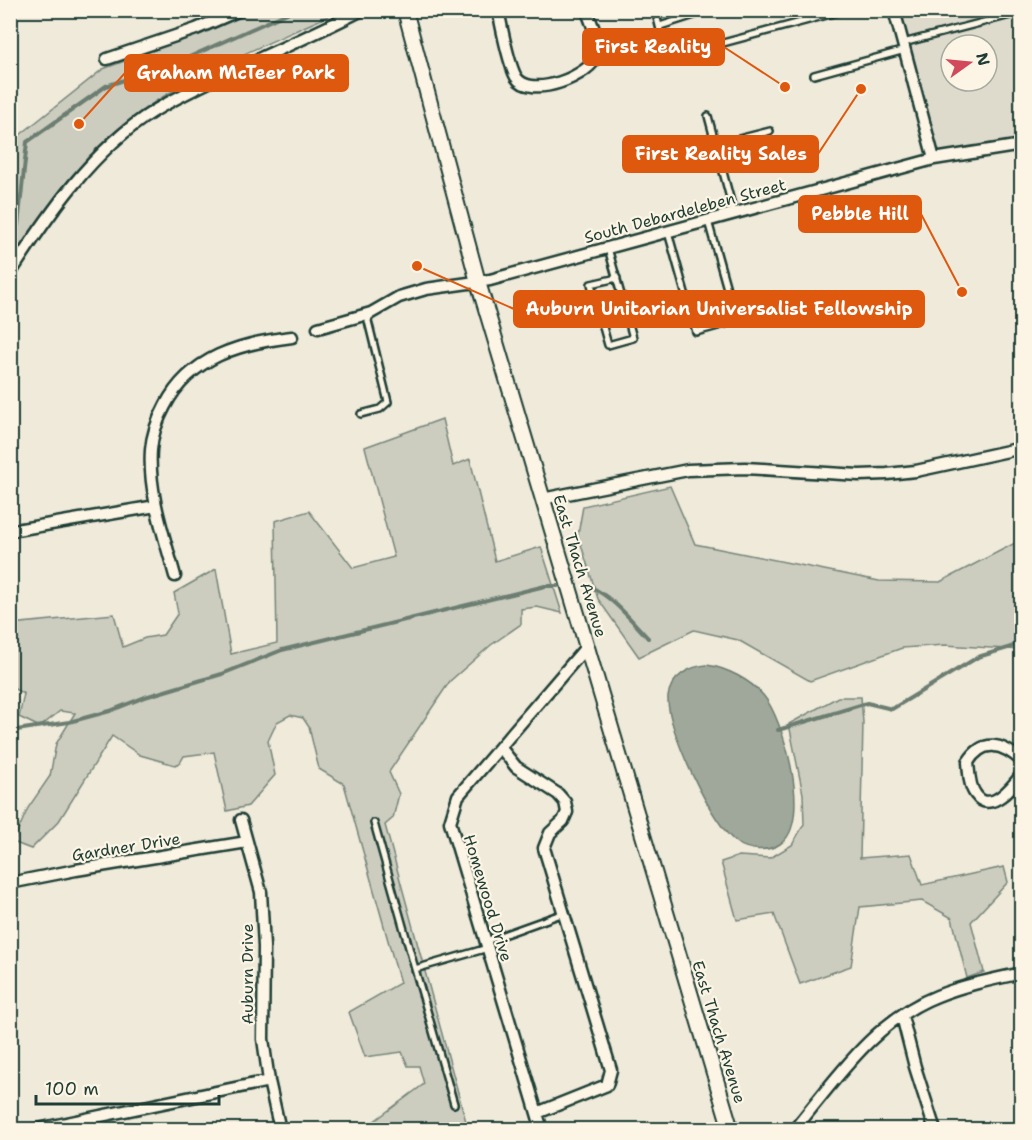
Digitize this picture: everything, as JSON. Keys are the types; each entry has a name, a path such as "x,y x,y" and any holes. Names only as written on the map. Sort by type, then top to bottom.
{"street":[{"path":"107,59 196,29 240,10"},
{"path":"10,274 42,224 79,177 124,134 152,112 202,85 362,10"},
{"name":"East Thach Avenue","path":"405,10 478,282 731,1130"},
{"path":"498,10 517,78 528,86 541,87 581,74 592,66 599,53 587,10"},
{"path":"896,11 934,159"},
{"name":"South Debardeleben Street","path":"478,282 934,159 1022,145"},
{"path":"318,328 371,313 399,297 426,289 478,282"},
{"path":"175,576 156,506 151,448 157,420 171,394 189,373 214,356 260,341 292,337"},
{"path":"542,499 688,471 745,468 859,475 916,471 1022,448"},
{"path":"10,531 156,506"},
{"name":"Homewood Drive","path":"542,1130 450,822 458,796 587,646"},
{"path":"1022,761 1002,747 987,745 975,751 968,762 970,782 976,795 983,801 992,802 1004,795 1022,774"},
{"path":"500,747 516,767 558,794 564,802 567,812 563,821 550,833 544,848 611,1070 607,1085 537,1113"},
{"name":"Auburn Drive","path":"241,820 261,892 264,947 263,1039 269,1081 280,1130"},
{"name":"Gardner Drive","path":"10,883 247,842"},
{"path":"794,1130 866,1043 902,1016 937,996 1022,972"},
{"path":"902,1016 935,1130"},
{"path":"33,1130 269,1081"}],"lane":[{"path":"655,10 667,58 845,10"},
{"path":"660,26 710,10"},
{"path":"802,10 805,21"},
{"path":"814,75 1022,12"},
{"path":"708,116 734,213"},
{"path":"716,146 770,131"},
{"path":"708,220 736,321"},
{"path":"668,231 696,332 770,312"},
{"path":"608,248 617,278 633,338 608,345 591,284 617,278"},
{"path":"361,414 380,409 388,402 368,321 371,313"},
{"path":"374,823 454,1104"},
{"path":"415,969 487,944 564,913"}],"shaded area":[{"path":"251,11 339,11 220,65 191,80 136,115 111,135 82,164 57,194 11,260 11,142 103,69"},
{"path":"901,11 1021,11 1021,140 934,159"},
{"path":"442,419 453,466 470,459 495,561 541,547 562,613 537,607 521,609 521,624 491,645 450,681 389,772 399,794 393,818 385,825 468,1129 371,1129 369,1125 424,1084 419,1066 408,1066 402,1052 365,1057 349,1012 400,983 344,784 319,769 309,727 303,718 290,715 277,722 268,741 275,775 248,806 227,811 214,752 184,756 180,763 175,765 140,755 112,736 59,821 31,849 13,842 28,808 50,776 56,744 75,713 60,711 40,727 19,717 24,694 11,687 11,624 114,614 123,647 145,638 163,635 178,613 174,593 216,569 231,654 277,643 275,521 309,511 353,568 394,557 365,447"},
{"path":"670,486 695,544 879,581 940,582 1021,540 1021,650 945,645 902,648 810,681 738,640 694,630 639,657 598,599 578,535 583,506"},
{"path":"707,665 730,672 752,684 771,707 779,725 792,771 795,794 790,833 775,847 747,848 737,843 727,833 715,817 682,752 669,711 670,690 682,674"},
{"path":"838,697 861,697 863,723 860,858 911,854 922,885 1004,867 1008,882 971,922 984,972 967,978 952,918 922,901 860,907 851,966 800,984 774,914 737,920 721,862 739,856 770,858 792,845 804,824 803,794 789,724"}],"waterway":[{"path":"10,236 18,225 27,142 106,86 178,62 294,10"},
{"path":"10,731 69,722 110,711 145,697 222,674 282,650 545,586 558,586"},
{"path":"589,586 614,603 648,638"},
{"path":"778,730 867,703 892,709 978,657 1011,647 1022,641"}],"place":[{"name":"First Reality","path":"785,87"},
{"name":"First Reality Sales","path":"861,89"},
{"name":"Graham McTeer Park","path":"79,124"},
{"name":"Auburn Unitarian Universalist Fellowship","path":"417,266"},
{"name":"Pebble Hill","path":"962,292"}]}
